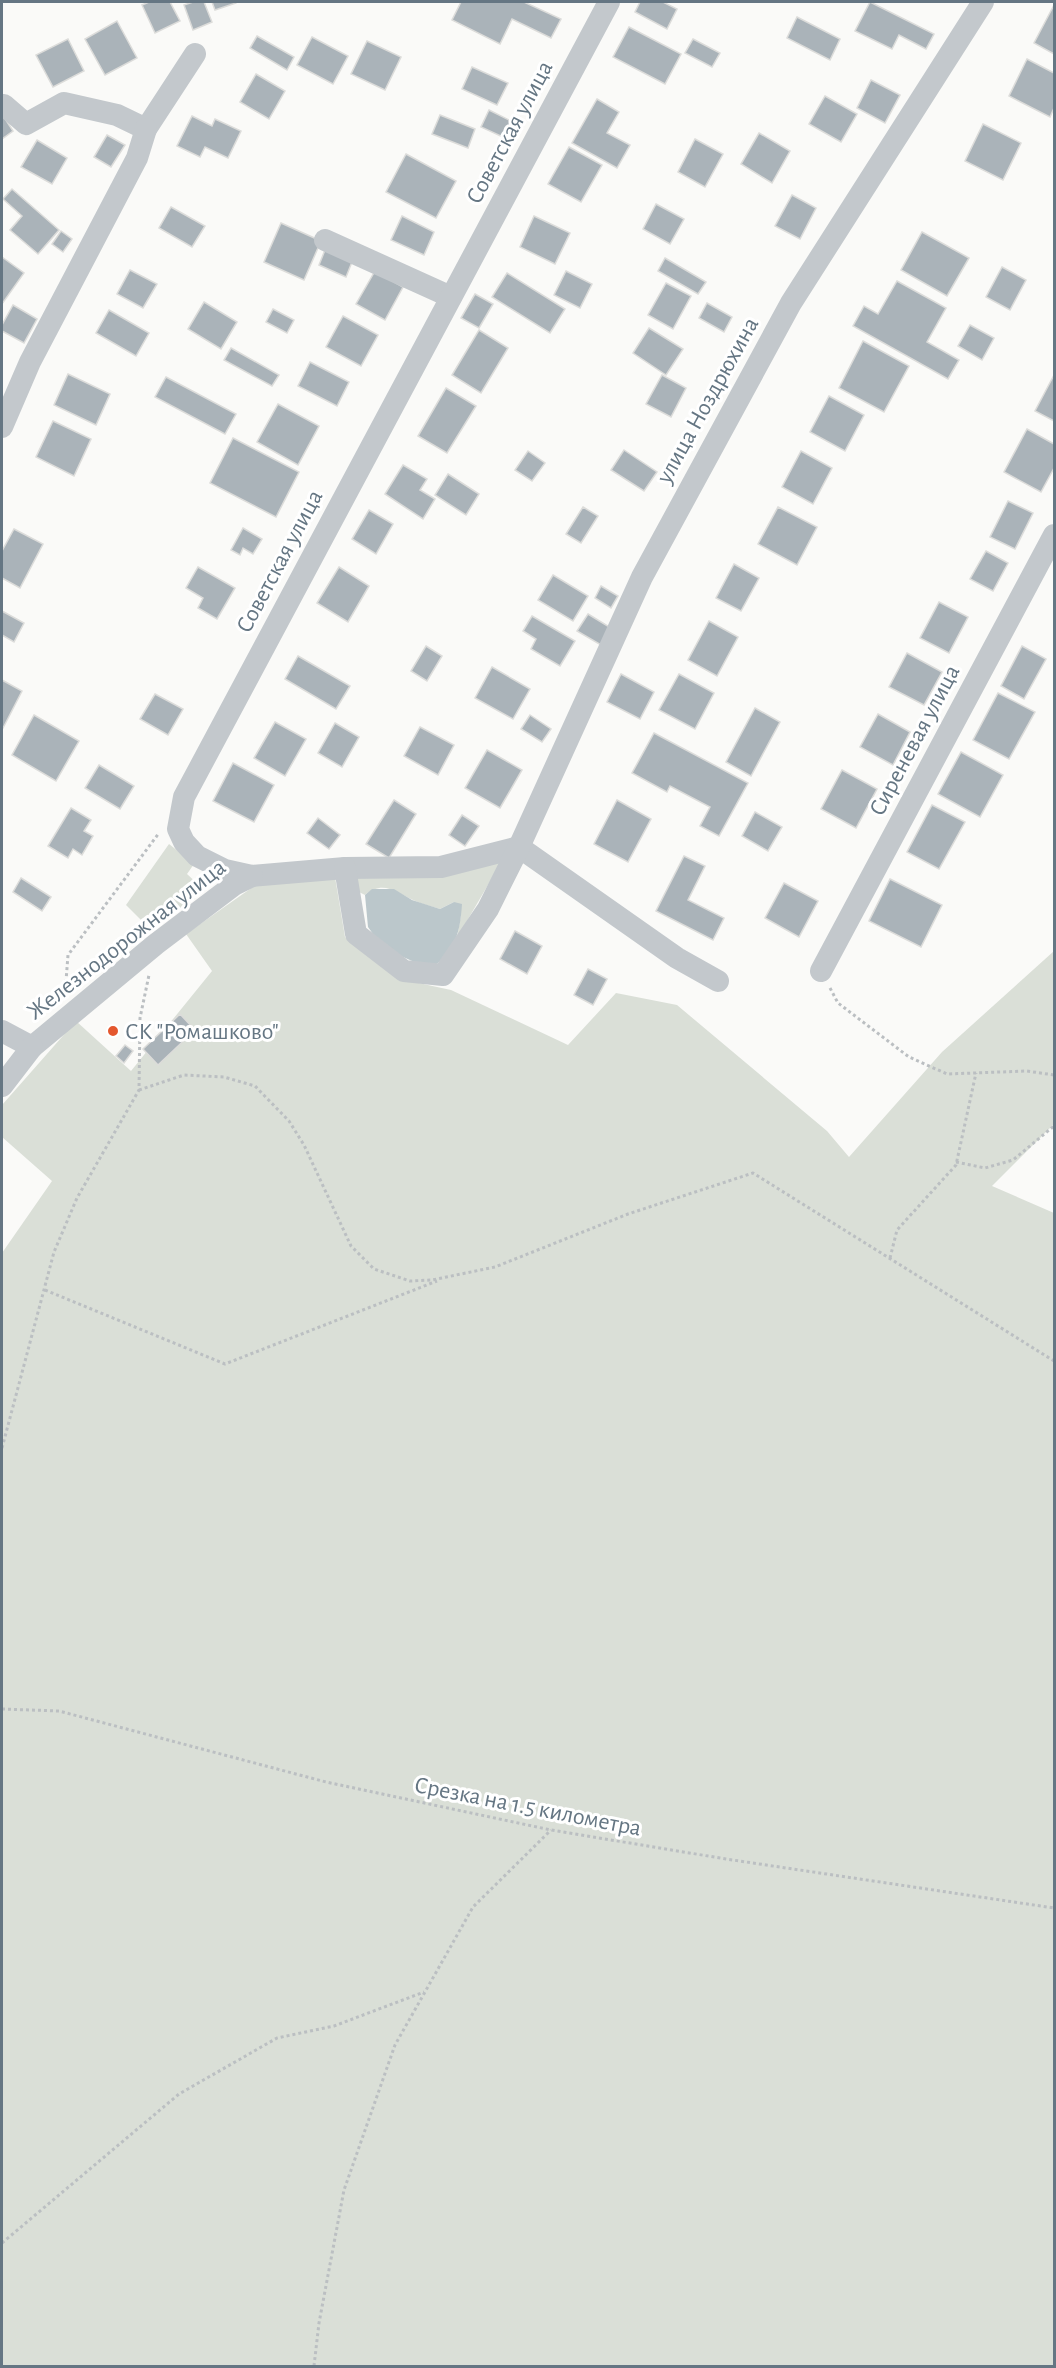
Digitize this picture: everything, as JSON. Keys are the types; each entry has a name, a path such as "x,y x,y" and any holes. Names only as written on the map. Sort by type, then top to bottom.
{"street":[{"name":"Советская улица","path":"519,848 441,867 345,868 252,876 225,870 197,856 184,842 178,829 184,797 609,2"},
{"name":"улица Ноздрюхина","path":"345,868 356,934 404,971 443,975 488,909 519,848 642,577 791,303 983,2"},
{"path":"2,427 30,362 137,158 146,129 195,54"},
{"path":"4,105 26,124 64,103 117,115 146,129"},
{"path":"325,240 451,297"},
{"name":"Сиреневая улица","path":"821,971 1054,535"},
{"path":"519,848 677,958 718,981"},
{"name":"Железнодорожная улица","path":"2,1031 32,1047 156,944 234,885 252,876"},
{"path":"2,1086 32,1047"}],"path":[{"path":"63,1022 68,955 159,832"},
{"path":"2,1448 54,1252 77,1198 139,1090 140,1018 156,944"},
{"path":"821,971 838,1003 909,1057 947,1074 1027,1071 1054,1075"},
{"path":"890,1258 897,1230 941,1183 956,1162 976,1073"},
{"path":"139,1090 184,1075 224,1077 255,1086 289,1120 304,1145 351,1246 374,1269 410,1281 432,1280 495,1267 628,1214 753,1173 1054,1361"},
{"path":"956,1162 985,1168 1013,1160 1054,1126"},
{"path":"44,1290 225,1364 447,1277"},
{"name":"Срезка на 1.5 километра","path":"2,1709 59,1711 326,1782 551,1830 726,1859 1054,1908"},
{"path":"314,2367 319,2323 344,2190 395,2045 473,1907 551,1830"},
{"path":"2,2243 179,2094 277,2037 334,2026 425,1991"}],"shaded area":[{"path":"169,844 194,864 187,874 203,889 152,931 126,905"},
{"path":"506,854 457,938 461,915 454,902 440,909 389,889 378,888 365,895 357,891 355,875"},
{"path":"335,877 345,937 400,979 451,990 568,1045 616,993 677,1005 827,1131 849,1157 942,1052 1054,951 1054,1124 992,1186 1054,1213 1054,2366 2,2366 2,1253 52,1181 2,1137 2,1105 76,1021 131,1071 212,971 186,934 260,882"},
{"path":"372,889 394,889 412,900 440,909 454,902 462,904 458,933 451,949 430,969 383,948 368,927 365,895"}],"building":[{"path":"149,2 170,2 180,21 155,33 142,5"},
{"path":"204,2 212,22 193,30 184,5"},
{"path":"212,2 236,2 236,3 215,10"},
{"path":"461,2 524,2 561,19 551,38 512,19 500,44 452,20"},
{"path":"640,2 663,2 677,9 667,29 635,12"},
{"path":"870,2 934,34 926,49 899,35 892,49 855,31"},
{"path":"1054,5 1054,54 1034,43"},
{"path":"797,17 840,39 830,60 787,38"},
{"path":"117,21 137,58 105,75 85,39"},
{"path":"629,27 681,54 665,84 613,57"},
{"path":"257,36 294,57 287,70 250,48"},
{"path":"312,37 348,56 333,84 297,65"},
{"path":"68,39 84,71 53,87 36,55"},
{"path":"693,39 720,53 712,67 685,53"},
{"path":"367,41 401,57 385,90 351,74"},
{"path":"1027,59 1054,73 1054,108 1050,117 1009,96"},
{"path":"472,67 508,83 497,105 462,89"},
{"path":"256,74 285,91 269,119 240,102"},
{"path":"871,80 900,95 885,123 857,108"},
{"path":"825,96 857,114 841,142 809,124"},
{"path":"597,99 619,112 607,133 630,145 617,168 572,143"},
{"path":"489,110 513,122 505,138 481,127"},
{"path":"440,115 475,129 468,148 432,134"},
{"path":"192,116 212,126 215,119 241,131 228,158 205,147 200,157 177,146"},
{"path":"4,117 13,131 2,139 2,118"},
{"path":"983,124 1021,143 1003,180 965,161"},
{"path":"759,133 790,151 772,183 741,164"},
{"path":"107,135 125,145 111,167 94,157"},
{"path":"695,139 723,154 705,187 678,172"},
{"path":"37,140 67,158 52,184 21,167"},
{"path":"569,147 602,165 581,202 548,184"},
{"path":"406,154 456,181 436,218 386,192"},
{"path":"12,189 59,230 38,254 10,230 22,216 3,199"},
{"path":"792,195 816,208 800,239 775,226"},
{"path":"656,204 684,219 670,244 643,229"},
{"path":"171,207 205,226 192,247 159,228"},
{"path":"402,216 434,232 424,255 391,240"},
{"path":"534,216 570,233 555,264 520,247"},
{"path":"281,223 321,241 304,280 264,262"},
{"path":"61,231 72,239 63,252 52,244"},
{"path":"922,232 969,258 947,296 901,270"},
{"path":"325,250 352,262 346,277 319,265"},
{"path":"2,257 24,273 2,304"},
{"path":"665,258 706,282 698,294 658,271"},
{"path":"1002,267 1026,280 1010,310 986,297"},
{"path":"130,270 157,284 143,308 117,294"},
{"path":"375,271 403,287 385,320 356,304"},
{"path":"566,271 592,284 580,308 554,295"},
{"path":"507,273 565,309 550,333 492,297"},
{"path":"897,281 946,308 927,342 959,360 948,379 853,326 864,306 878,314"},
{"path":"666,283 691,296 673,329 648,315"},
{"path":"475,294 493,304 479,328 461,318"},
{"path":"204,302 237,322 221,349 188,329"},
{"path":"707,303 732,317 724,332 699,318"},
{"path":"13,305 37,319 24,343 2,331 2,325"},
{"path":"273,309 294,320 287,333 266,322"},
{"path":"109,310 149,333 136,356 96,333"},
{"path":"343,316 378,335 361,366 326,347"},
{"path":"970,325 994,338 982,360 958,346"},
{"path":"649,328 683,349 666,375 633,353"},
{"path":"479,330 508,348 481,393 452,375"},
{"path":"863,341 909,366 884,412 839,388"},
{"path":"231,348 279,375 272,386 224,360"},
{"path":"310,362 349,382 337,406 298,386"},
{"path":"68,374 110,394 96,425 54,405"},
{"path":"662,375 686,388 671,417 646,404"},
{"path":"1054,375 1054,421 1035,411"},
{"path":"166,377 236,414 225,434 155,397"},
{"path":"446,388 476,406 447,453 418,436"},
{"path":"829,396 864,415 845,451 810,432"},
{"path":"278,404 319,426 298,465 257,442"},
{"path":"53,421 91,439 74,476 36,457"},
{"path":"1027,429 1054,444 1054,468 1041,492 1004,472"},
{"path":"233,438 299,472 276,517 210,483"},
{"path":"624,450 657,472 644,491 611,470"},
{"path":"528,451 545,463 532,481 515,470"},
{"path":"801,451 832,468 813,504 782,487"},
{"path":"403,465 427,479 420,490 435,499 423,519 385,494"},
{"path":"448,474 479,494 466,515 435,495"},
{"path":"1008,501 1033,513 1015,549 990,537"},
{"path":"583,507 598,516 581,543 566,534"},
{"path":"778,507 817,527 797,565 758,544"},
{"path":"369,510 393,524 376,554 352,539"},
{"path":"243,528 262,539 253,554 243,548 240,555 231,550"},
{"path":"14,529 43,544 20,588 2,578 2,551"},
{"path":"986,551 1008,563 993,591 970,579"},
{"path":"734,564 759,578 741,611 716,598"},
{"path":"198,567 235,588 217,619 198,608 203,598 186,588"},
{"path":"339,567 369,586 348,622 317,603"},
{"path":"553,575 588,596 573,621 538,600"},
{"path":"601,586 618,596 611,608 595,598"},
{"path":"939,602 968,617 949,653 920,638"},
{"path":"2,611 24,623 14,642 2,635"},
{"path":"588,614 611,628 601,645 577,631"},
{"path":"532,616 575,641 560,666 531,649 536,639 523,631"},
{"path":"709,621 738,637 717,676 688,660"},
{"path":"426,646 442,656 427,681 411,671"},
{"path":"1022,646 1046,659 1024,699 1001,686"},
{"path":"907,653 942,672 924,705 889,687"},
{"path":"298,656 350,686 336,709 285,679"},
{"path":"492,667 530,689 513,719 475,698"},
{"path":"621,674 654,692 640,719 607,702"},
{"path":"679,674 714,693 695,729 659,710"},
{"path":"2,680 22,691 2,730"},
{"path":"998,693 1035,712 1009,759 973,740"},
{"path":"155,694 183,709 168,735 140,719"},
{"path":"755,708 780,722 751,776 726,762"},
{"path":"878,714 910,732 893,765 860,747"},
{"path":"34,715 79,741 56,781 12,755"},
{"path":"530,715 551,729 542,742 521,729"},
{"path":"275,722 306,739 285,776 254,758"},
{"path":"335,723 359,737 342,767 318,753"},
{"path":"420,727 454,745 438,775 404,756"},
{"path":"654,733 748,783 719,836 700,826 710,807 670,786 667,792 632,773"},
{"path":"487,750 522,770 500,808 465,788"},
{"path":"961,752 1003,775 980,817 938,794"},
{"path":"233,763 274,785 254,822 213,801"},
{"path":"99,765 134,786 120,809 85,788"},
{"path":"842,770 877,789 856,828 821,809"},
{"path":"394,800 416,814 389,858 366,844"},
{"path":"617,800 651,819 628,862 594,844"},
{"path":"932,805 965,822 939,869 907,852"},
{"path":"71,808 91,820 84,831 93,836 82,855 73,849 68,858 48,846"},
{"path":"755,812 782,827 768,851 742,836"},
{"path":"462,815 479,826 465,846 449,835"},
{"path":"318,818 340,835 329,849 307,833"},
{"path":"684,856 705,866 688,900 724,918 713,940 656,911"},
{"path":"21,878 51,897 42,911 13,892"},
{"path":"890,879 942,905 921,947 869,921"},
{"path":"784,883 818,901 799,937 765,918"},
{"path":"515,931 542,946 527,974 500,959"},
{"path":"588,969 607,979 593,1005 574,995"},
{"path":"180,1014 195,1030 158,1065 143,1049"},
{"path":"125,1045 133,1051 124,1063 116,1056"}],"place":[{"name":"СК \"Ромашково\"","path":"113,1031"}]}
